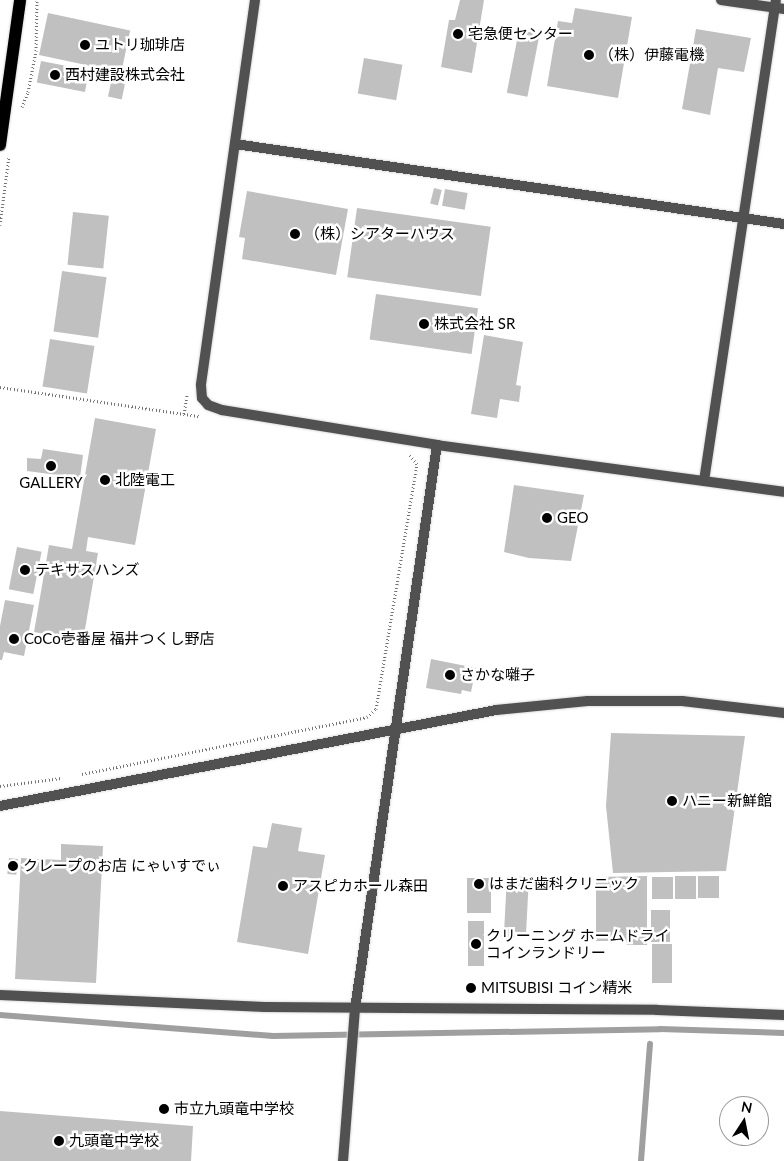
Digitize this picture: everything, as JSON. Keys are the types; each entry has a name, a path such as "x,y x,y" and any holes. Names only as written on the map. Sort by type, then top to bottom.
{"main road":[{"path":"0,145 20,0"}],"street":[{"path":"255,0 201,385 202,398 208,405 222,410 437,445 784,492"},
{"path":"704,481 778,6 721,0"},
{"path":"235,144 784,224"},
{"path":"343,1161 355,1009 437,445"},
{"path":"0,806 496,710 588,701 682,701 784,714"},
{"path":"0,995 265,1008 657,1010 784,1015"}],"path":[{"path":"0,387 203,417"},
{"path":"81,774 367,717 376,709 417,464 406,451"},
{"path":"0,786 62,778"}],"building":[{"path":"460,0 484,0 472,73 441,67 449,20 455,20"},
{"name":"（株）伊藤電機","path":"575,8 632,17 618,98 547,86 558,21 572,23"},
{"name":"ユトリ珈琲店","path":"48,13 130,30 121,73 39,55"},
{"name":"（株）伊藤電機","path":"696,29 751,38 744,72 718,68 710,115 682,109"},
{"path":"519,30 540,34 527,97 507,93"},
{"path":"364,58 402,65 396,100 358,93"},
{"name":"西村建設株式会社","path":"41,61 89,70 85,92 37,83"},
{"path":"113,73 127,76 122,99 108,96"},
{"path":"434,188 442,190 438,205 430,204"},
{"path":"445,189 468,193 465,210 442,206"},
{"name":"（株）シアターハウス","path":"247,191 348,209 336,275 242,259 245,238 239,237"},
{"path":"357,208 491,227 481,296 347,277"},
{"path":"73,212 109,216 103,268 67,265"},
{"path":"62,271 107,277 98,338 54,331"},
{"name":"株式会社 SR","path":"376,294 478,308 472,354 370,340"},
{"path":"484,335 523,342 516,385 521,386 519,402 500,399 497,418 471,414"},
{"path":"50,339 94,346 87,393 42,386"},
{"path":"95,418 156,429 135,545 88,537 86,551 98,553 83,641 34,632 49,545 72,549"},
{"path":"43,449 83,455 80,478 27,471 27,458 41,459"},
{"path":"514,485 584,495 571,561 529,558 504,552"},
{"name":"テキサスハンズ","path":"17,547 42,552 33,594 9,589"},
{"name":"CoCo壱番屋 福井つくし野店","path":"5,600 34,605 24,656 4,652 2,660 0,660 0,626"},
{"path":"431,659 476,668 471,692 462,690 461,694 426,688"},
{"path":"611,733 745,736 726,871 613,873 606,806"},
{"path":"272,823 302,828 298,851 325,855 308,954 237,942 253,846 267,848"},
{"path":"61,844 103,846 96,983 15,979 21,858 61,860"},
{"name":"クレープのお店 にゃいすでぃ","path":"9,858 18,859 16,875 7,874"},
{"path":"507,876 529,877 526,938 504,937"},
{"path":"647,876 647,945 627,945 626,941 596,941 596,877"},
{"path":"675,876 696,876 696,899 675,899"},
{"path":"698,876 719,876 719,898 698,898"},
{"path":"652,877 673,877 673,899 652,899"},
{"path":"467,878 491,878 491,913 467,913"},
{"path":"651,910 670,910 670,942 651,942"},
{"name":"クリーニング ホームドライ コインランドリー","path":"468,921 484,921 484,966 468,966"},
{"path":"652,944 672,944 672,983 652,983"},
{"name":"MITSUBISI コイン精米","path":"468,984 473,984 473,993 468,993"},
{"name":"九頭竜中学校","path":"0,1111 193,1126 191,1161 0,1161"}],"waterway":[{"path":"0,1015 273,1036 660,1029 784,1033"},
{"path":"641,1161 650,1044"}],"place":[{"name":"宅急便センター","path":"458,34"},
{"name":"ユトリ珈琲店","path":"85,45"},
{"name":"（株）伊藤電機","path":"589,55"},
{"name":"西村建設株式会社","path":"55,75"},
{"name":"（株）シアターハウス","path":"295,234"},
{"name":"株式会社 SR","path":"424,324"},
{"name":"GALLERY","path":"51,466"},
{"name":"北陸電工","path":"105,480"},
{"name":"GEO","path":"547,518"},
{"name":"テキサスハンズ","path":"25,570"},
{"name":"CoCo壱番屋 福井つくし野店","path":"14,639"},
{"name":"さかな囃子","path":"450,675"},
{"name":"ハニー新鮮館","path":"672,801"},
{"name":"クレープのお店 にゃいすでぃ","path":"13,866"},
{"name":"はまだ歯科クリニック","path":"479,884"},
{"name":"アスピカホール森田","path":"283,886"},
{"name":"クリーニング ホームドライ コインランドリー","path":"476,944"},
{"name":"MITSUBISI コイン精米","path":"471,988"},
{"name":"市立九頭竜中学校","path":"164,1109"},
{"name":"九頭竜中学校","path":"59,1141"}]}
